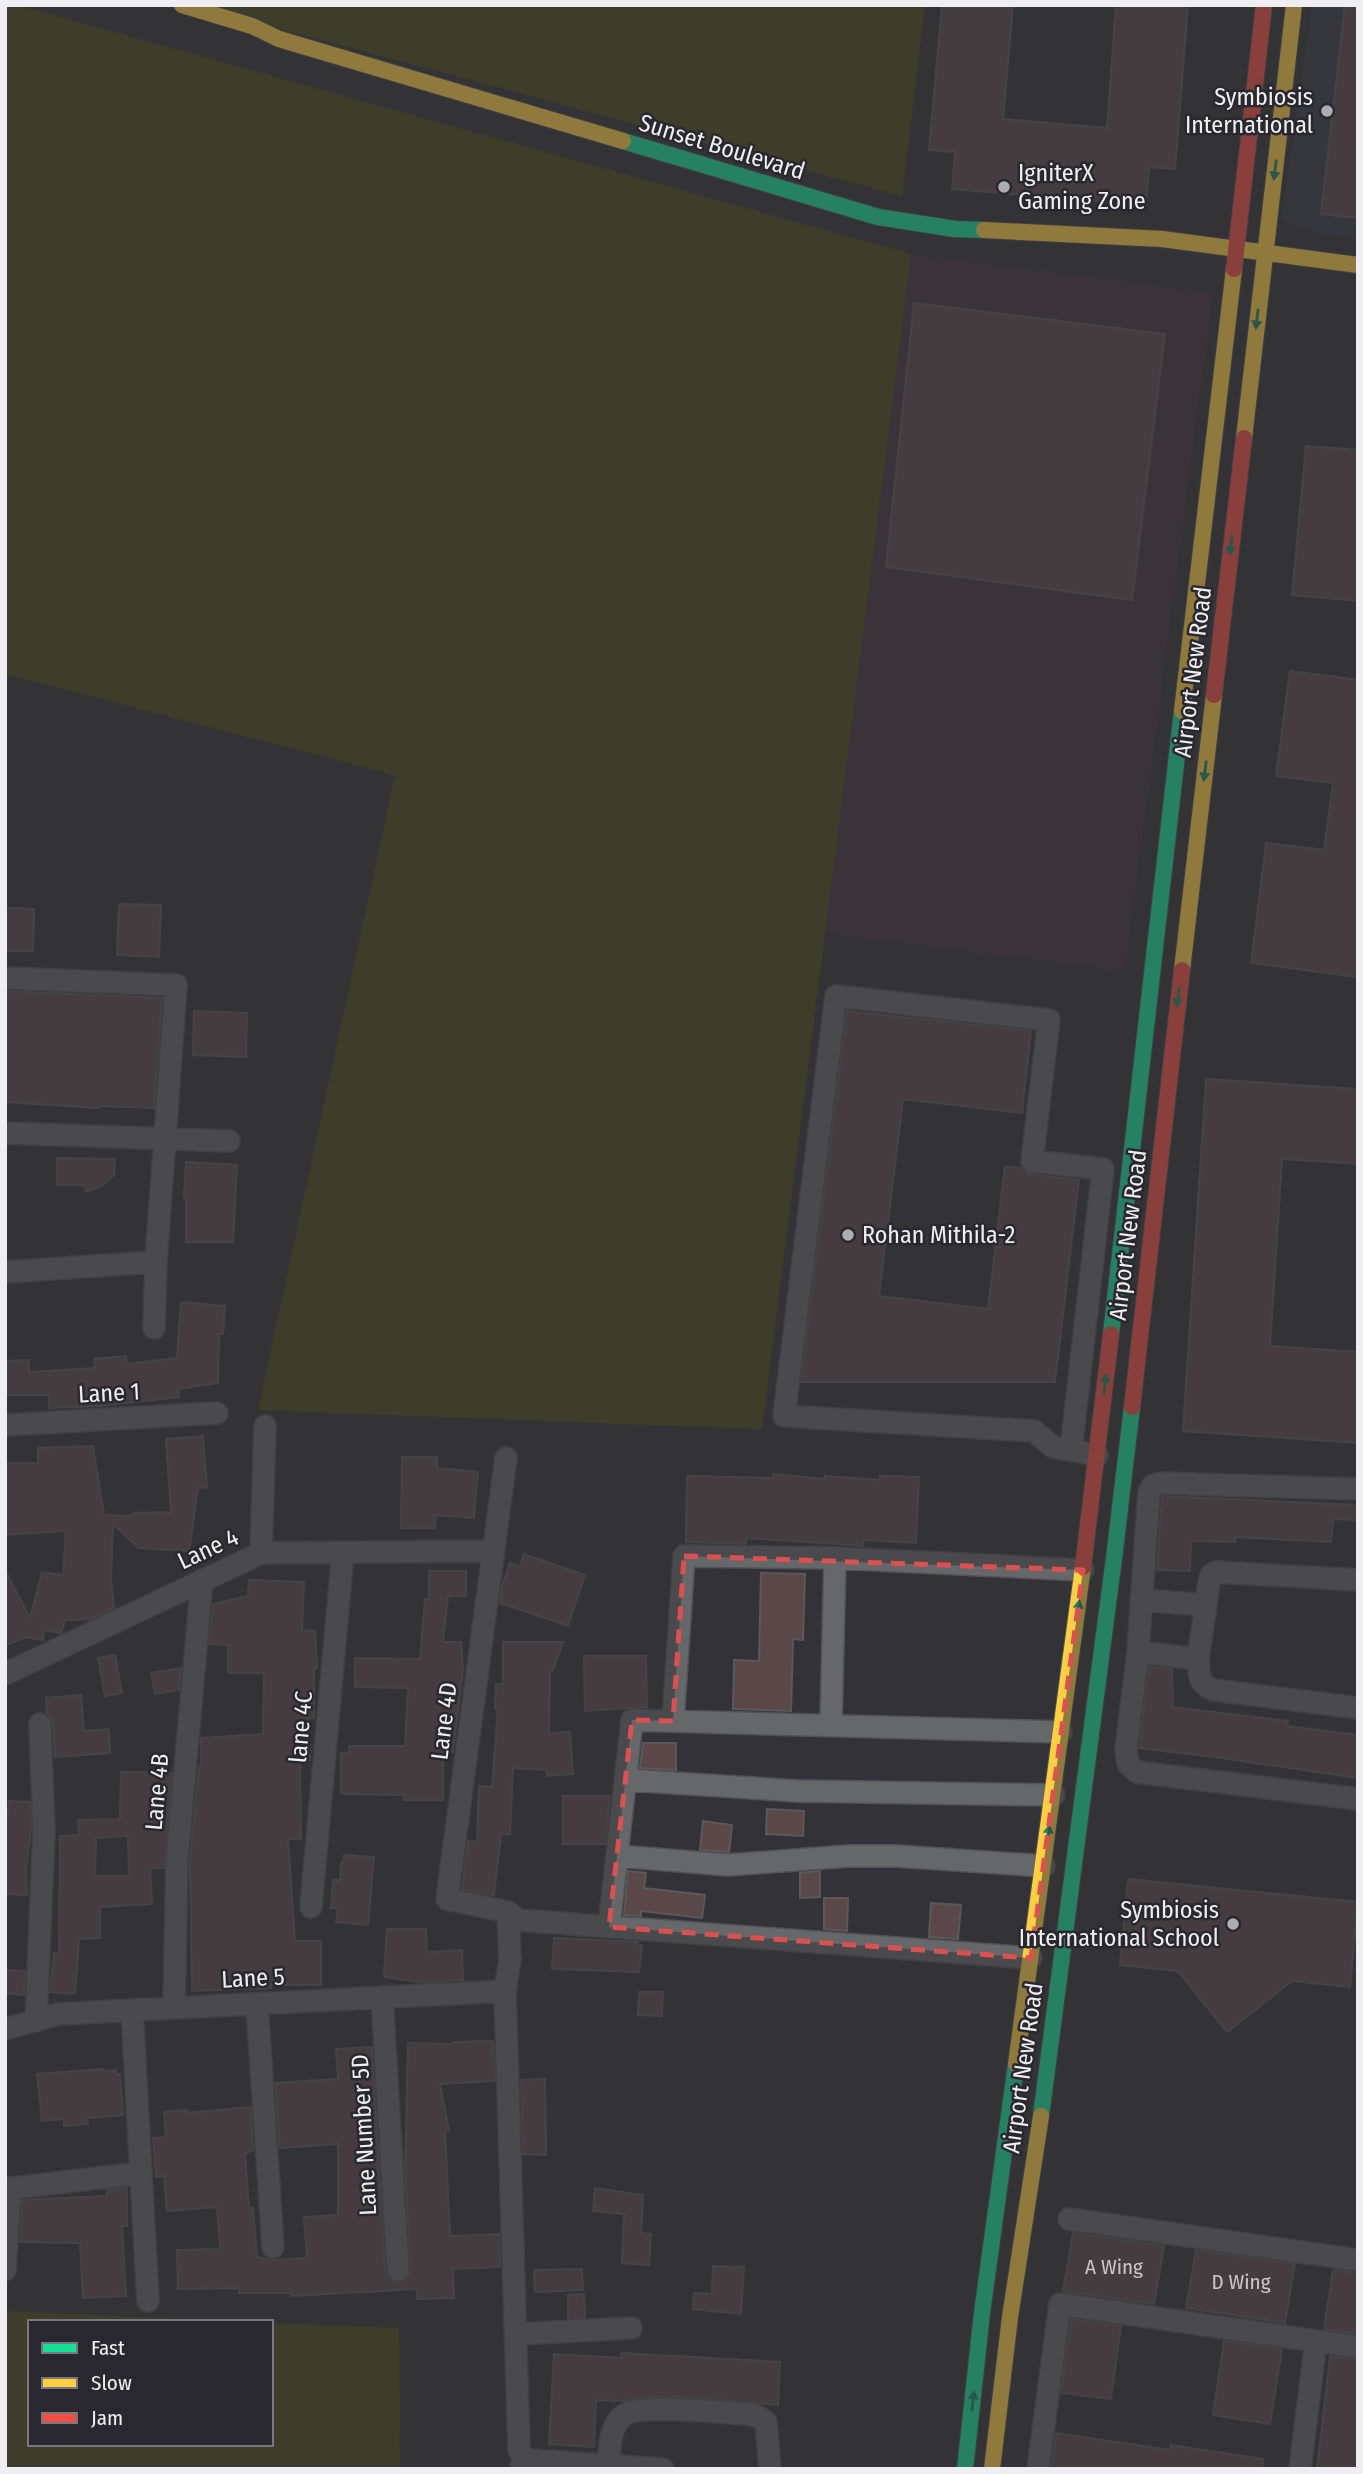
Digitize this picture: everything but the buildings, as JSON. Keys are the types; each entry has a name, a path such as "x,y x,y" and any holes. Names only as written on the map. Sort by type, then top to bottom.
{"main road":[{"name":"Sunset Boulevard","path":"182,5 252,26 279,39 878,217 955,229 1122,236 1265,251 1358,265"},
{"name":"Airport New Road","path":"965,2469 982,2313 1054,1795 1097,1455 1264,5"},
{"name":"Airport New Road","path":"992,2469 1010,2317 1046,2081 1114,1559 1294,5"}],"street":[{"path":"5,978 176,985 156,1262 154,1328"},
{"path":"1070,1450 1102,1169 1032,1161 1049,1020 836,996 784,1416 1034,1431 1053,1447 1097,1455"},
{"path":"5,1133 229,1141"},
{"path":"5,1272 156,1262"},
{"name":"Lane 1","path":"5,1425 217,1412"},
{"path":"261,1553 265,1426"},
{"path":"493,1551 506,1458"},
{"path":"1358,1489 1160,1483 1153,1485 1149,1492 1138,1652 1126,1749 1128,1764 1137,1772 1358,1799"},
{"name":"Lane 4","path":"5,1674 261,1553 493,1551"},
{"name":"Lane 4D","path":"493,1551 447,1899 508,1912"},
{"name":"lane 4C","path":"310,1907 343,1552"},
{"path":"673,1721 684,1556 835,1558 1083,1570"},
{"path":"831,1724 835,1558"},
{"path":"1358,1580 1216,1572 1211,1575 1198,1659 1199,1680 1204,1686 1214,1690 1358,1708"},
{"name":"Lane 4B","path":"174,2008 177,1859 202,1580"},
{"path":"1142,1600 1206,1605"},
{"path":"1138,1652 1198,1659"},
{"path":"609,1927 632,1720 1061,1732"},
{"path":"36,2021 44,1831 40,1724"},
{"path":"627,1780 798,1791 1054,1795"},
{"path":"618,1856 728,1865 849,1856 896,1856 1044,1867"},
{"path":"508,1912 518,1920 1031,1958"},
{"path":"508,1912 510,1960 505,1991 519,2450 522,2463 531,2460 663,2469"},
{"name":"Lane 5","path":"5,2029 58,2014 505,1991"},
{"name":"Lane Number 5D","path":"383,1997 398,2270"},
{"path":"257,2004 272,2247"},
{"path":"132,2010 148,2301"},
{"path":"5,2270 8,2189 141,2173"},
{"path":"1069,2219 1358,2260"},
{"path":"1038,2469 1060,2304 1358,2347"},
{"path":"516,2334 631,2328"},
{"path":"1300,2469 1316,2342"},
{"path":"608,2465 616,2425 623,2416 647,2409 748,2414 759,2417 766,2422 768,2430 771,2469"}],"highlighted area":[{"path":"684,1556 1083,1570 1031,1958 609,1927 632,1720 673,1721"}],"shaded area":[{"path":"5,5 17,5 911,254 762,1429 258,1410 395,775 5,674"},
{"path":"192,5 925,5 902,196"},
{"name":"Symbiosis International","path":"1312,5 1358,5 1358,238 1296,228 1282,217"},
{"path":"911,254 1213,293 1125,971 823,933"},
{"path":"5,2311 203,2320 28,2320 28,2446 273,2446 273,2323 399,2328 400,2469 5,2469"}],"traffic: fast":[{"path":"623,141 878,217 955,229 984,230"},
{"path":"1111,1334 1182,711"},
{"path":"1041,2116 1132,1407"},
{"path":"965,2469 982,2313 1016,2064"}],"traffic: slow":[{"path":"182,5 252,26 279,39 623,141"},
{"path":"1244,438 1294,5"},
{"path":"984,230 1162,239 1358,265"},
{"path":"1182,711 1234,269"},
{"path":"1182,970 1214,695"},
{"path":"1016,2064 1083,1567"},
{"path":"992,2469 1010,2317 1041,2116"}],"traffic: jam":[{"path":"1234,269 1264,5"},
{"path":"1214,695 1244,438"},
{"path":"1132,1407 1182,970"},
{"path":"1083,1567 1111,1334"}],"place":[{"name":"Symbiosis International","path":"1327,111"},
{"name":"IgniterX Gaming Zone","path":"1004,187"},
{"name":"Rohan Mithila-2","path":"848,1235"},
{"name":"Symbiosis International School","path":"1233,1924"}]}
